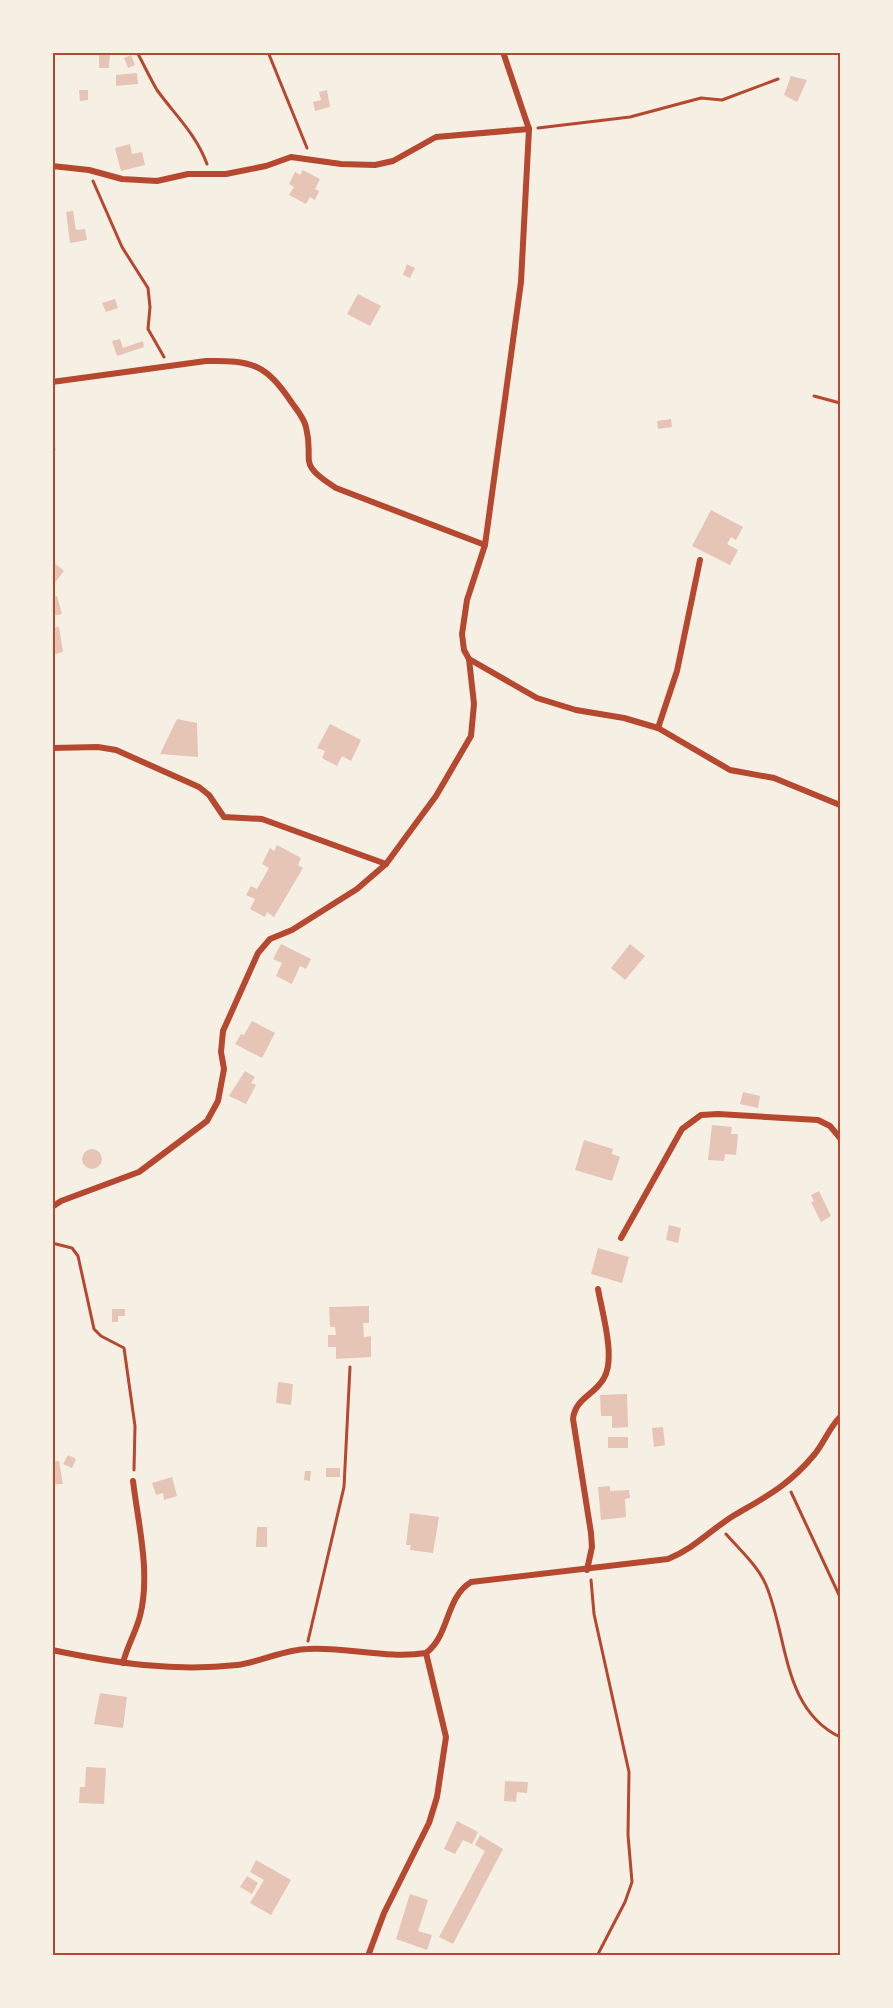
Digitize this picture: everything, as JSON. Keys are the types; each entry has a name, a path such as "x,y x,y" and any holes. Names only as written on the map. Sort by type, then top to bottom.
{"street":[{"path":"52,1208 61,1201 139,1172 207,1121 218,1101 224,1070 221,1052 223,1031 258,953 270,939 292,930 357,889 386,864 436,796 471,736 474,704 468,658 464,650 463,622 467,600 485,545 521,282 529,129 503,52"},
{"path":"52,166 88,170 123,179 157,181 188,174 226,174 266,166 291,157 311,158 340,164 375,165 393,161 436,137 529,129"},
{"path":"52,382 172,368 206,361 229,361 267,370 278,382 306,424 307,456 313,472 320,478 336,488 485,545"},
{"path":"658,728 677,671 700,560"},
{"path":"468,658 537,698 576,710 624,718 658,728 730,770 774,778 840,805"},
{"path":"52,748 98,747 116,750 149,762 199,787 209,795 224,817 262,819 386,864"},
{"path":"621,1238 682,1129 701,1115 818,1120 830,1126 840,1138"},
{"path":"588,1570 592,1547 591,1533 573,1419 574,1409 604,1379 608,1366 608,1347 598,1289"},
{"path":"52,1650 123,1664 168,1668 211,1668 250,1663 307,1648 396,1655 426,1653 439,1639 456,1595 471,1582 668,1559 689,1550 719,1526 771,1496 787,1482 815,1454 831,1426 840,1417"},
{"path":"123,1664 127,1643 140,1617 143,1592 133,1481"},
{"path":"368,1956 384,1913 429,1823 437,1797 446,1737 426,1653"}],"path":[{"path":"137,52 158,90 201,148 211,174"},
{"path":"268,52 278,74 284,98 311,158"},
{"path":"529,129 630,117 701,98 722,100 778,80"},
{"path":"88,170 122,248 148,288 150,307 148,329 172,368"},
{"path":"814,396 840,404"},
{"path":"52,1243 72,1248 78,1256 94,1329 100,1336 124,1348 135,1426 133,1481"},
{"path":"307,1648 344,1488 350,1367"},
{"path":"787,1482 840,1597"},
{"path":"719,1526 765,1583 778,1620 788,1668 803,1707 823,1728 840,1737"},
{"path":"588,1570 594,1614 629,1772 628,1835 632,1882 625,1902 597,1956"}],"building":[{"path":"99,53 110,53 109,68 99,68"},
{"path":"131,55 135,65 128,68 124,58"},
{"path":"137,73 138,84 116,86 116,75"},
{"path":"791,76 807,80 797,102 784,95"},
{"path":"79,90 88,90 88,100 80,101"},
{"path":"327,90 330,107 315,111 313,102 321,100 319,92"},
{"path":"130,144 132,154 142,152 145,165 121,171 115,148"},
{"path":"303,170 320,179 315,189 319,191 315,200 310,197 306,204 289,195 294,187 289,184 295,172 300,175"},
{"path":"73,211 76,230 85,229 87,240 70,243 66,212"},
{"path":"407,264 415,268 410,278 403,275"},
{"path":"358,294 381,306 370,326 347,314"},
{"path":"115,299 118,308 106,312 102,303"},
{"path":"120,339 123,348 143,341 144,347 117,356 112,341"},
{"path":"671,419 672,427 658,429 657,421"},
{"path":"52,429 56,451 52,451"},
{"path":"711,510 743,527 736,540 731,537 727,544 738,550 730,565 692,546"},
{"path":"52,561 64,571 54,584 52,582"},
{"path":"57,596 62,614 52,616 52,597"},
{"path":"59,627 63,652 52,655 52,628"},
{"path":"177,719 197,723 198,757 160,754"},
{"path":"330,724 361,740 351,761 342,756 337,766 322,758 325,751 317,748"},
{"path":"277,845 301,858 298,865 303,868 274,917 267,912 265,917 250,909 255,899 246,895 251,886 257,889 269,868 262,864 270,848 274,851"},
{"path":"281,944 311,959 306,969 300,966 292,984 276,976 282,963 273,959"},
{"path":"630,944 645,956 625,980 611,968"},
{"path":"252,1021 275,1033 262,1058 235,1044 241,1034 244,1035"},
{"path":"245,1071 255,1077 251,1083 256,1085 246,1104 229,1096"},
{"path":"743,1092 760,1096 758,1108 740,1104"},
{"path":"712,1125 732,1127 731,1134 738,1134 736,1155 725,1154 724,1161 708,1160"},
{"path":"584,1140 613,1149 612,1154 620,1157 612,1181 575,1170"},
{"path":"92,1149 99,1152 102,1159 99,1166 92,1169 85,1166 82,1159 85,1152"},
{"path":"819,1191 831,1216 821,1222 811,1202 814,1201 811,1195"},
{"path":"669,1225 681,1228 678,1243 666,1240"},
{"path":"598,1248 629,1257 622,1283 591,1274"},
{"path":"369,1306 369,1323 363,1323 364,1337 371,1336 371,1357 336,1359 336,1347 328,1347 328,1335 336,1335 335,1327 330,1327 329,1307"},
{"path":"112,1309 125,1309 125,1316 118,1316 118,1322 112,1322"},
{"path":"278,1382 293,1384 291,1405 276,1403"},
{"path":"627,1394 628,1427 612,1428 612,1416 601,1416 600,1395"},
{"path":"663,1427 665,1445 654,1447 652,1428"},
{"path":"608,1437 628,1437 628,1448 608,1448"},
{"path":"68,1455 76,1459 72,1468 63,1464"},
{"path":"52,1461 59,1461 63,1484 52,1484"},
{"path":"326,1468 340,1468 340,1477 326,1477"},
{"path":"305,1471 311,1471 310,1481 304,1480"},
{"path":"172,1477 177,1496 164,1500 163,1493 156,1495 152,1483"},
{"path":"610,1486 610,1491 629,1490 630,1498 625,1499 626,1517 601,1520 598,1487"},
{"path":"410,1513 439,1517 433,1553 410,1550 411,1545 406,1545"},
{"path":"257,1527 267,1527 267,1547 256,1547"},
{"path":"100,1693 127,1697 123,1728 94,1724"},
{"path":"86,1767 106,1768 104,1804 79,1803 80,1787 85,1787"},
{"path":"505,1781 528,1782 527,1793 517,1792 516,1802 504,1801"},
{"path":"457,1821 478,1832 472,1844 463,1840 455,1854 444,1849"},
{"path":"480,1835 503,1849 453,1944 439,1937 485,1851 475,1845"},
{"path":"256,1860 291,1880 271,1915 250,1903 264,1880 250,1872"},
{"path":"247,1876 258,1883 252,1894 240,1887"},
{"path":"410,1894 428,1900 418,1931 432,1935 427,1950 396,1939"}]}
